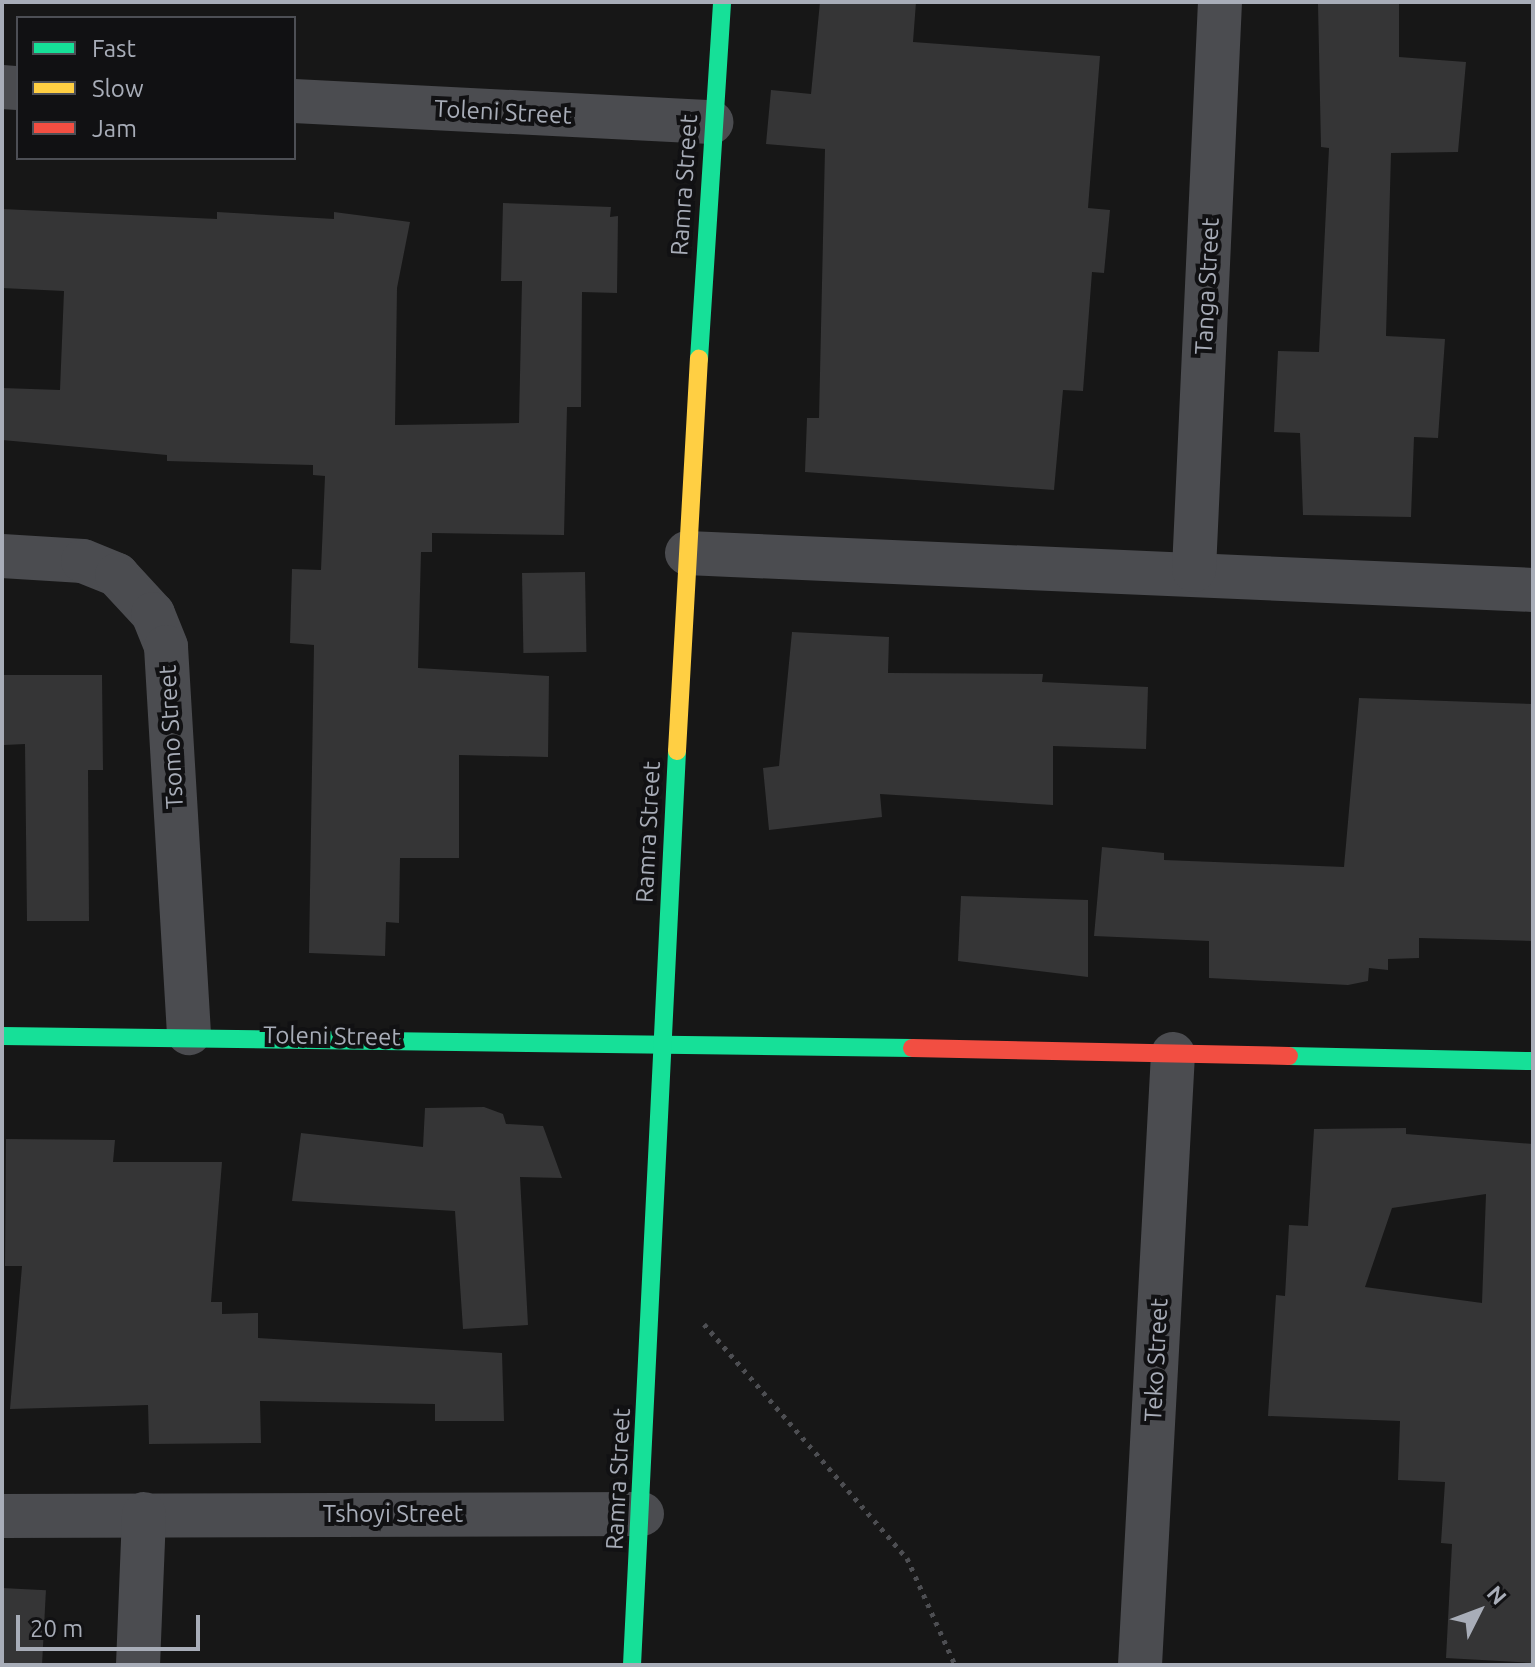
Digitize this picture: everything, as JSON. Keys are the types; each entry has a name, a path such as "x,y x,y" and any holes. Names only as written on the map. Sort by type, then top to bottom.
{"street":[{"name":"Ramra Street","path":"632,1665 642,1514 687,553 711,122 722,2"},
{"name":"Tanga Street","path":"1194,570 1220,2"},
{"name":"Toleni Street","path":"296,101 711,122"},
{"path":"687,553 1194,570 1533,590"},
{"name":"Tsomo Street","path":"2,556 83,561 117,575 153,614 166,647 189,1033"},
{"name":"Toleni Street","path":"2,1036 189,1033 662,1042"},
{"path":"662,1042 1533,1061"},
{"name":"Teko Street","path":"1140,1665 1173,1054"},
{"path":"138,1665 144,1514"},
{"name":"Tshoyi Street","path":"2,1516 642,1514"}],"path":[{"path":"652,1264 907,1558 955,1665"}],"building":[{"path":"820,2 916,2 913,42 1100,56 1088,208 1110,210 1104,273 1092,272 1083,391 1063,390 1054,490 805,472 807,418 819,418 825,149 766,144 771,90 811,94"},
{"path":"1399,2 1399,57 1466,62 1458,152 1391,153 1386,336 1445,339 1438,438 1414,437 1411,517 1303,515 1300,433 1274,432 1278,351 1319,352 1329,148 1321,147 1318,4"},
{"path":"503,203 611,207 610,217 618,216 617,293 582,292 581,407 567,407 564,535 432,533 432,552 421,552 418,668 549,676 548,757 459,755 459,858 400,858 399,923 386,922 385,956 309,953 314,645 290,643 292,569 321,570 325,476 313,475 313,465 167,461 167,455 2,440 2,388 60,390 64,291 2,288 2,209 217,219 217,212 334,219 334,212 410,222 397,288 395,425 519,423 522,281 501,281"},
{"path":"585,572 586,652 523,653 522,573"},
{"path":"792,632 889,637 888,673 1043,674 1042,682 1148,687 1146,749 1053,746 1053,805 880,794 882,817 769,830 763,768 779,766"},
{"path":"3,675 102,675 103,770 88,770 89,921 27,921 25,744 4,745"},
{"path":"1359,698 1533,704 1533,941 1419,938 1419,958 1388,959 1388,970 1369,968 1368,981 1348,985 1209,978 1209,941 1094,936 1102,847 1164,853 1164,860 1344,867"},
{"path":"961,896 1088,900 1088,977 958,961"},
{"path":"484,1107 503,1114 506,1124 543,1126 562,1178 520,1177 528,1325 463,1329 455,1211 292,1201 301,1133 423,1147 425,1108"},
{"path":"1406,1128 1406,1134 1533,1144 1533,1663 1446,1658 1452,1544 1441,1543 1445,1482 1398,1480 1400,1421 1268,1416 1276,1295 1285,1296 1289,1225 1308,1226 1314,1129","holes":["1486,1194 1482,1303 1365,1287 1392,1208"]},
{"path":"6,1139 115,1140 113,1162 222,1162 211,1302 222,1302 222,1314 258,1313 258,1338 502,1353 504,1421 435,1421 435,1404 260,1401 261,1443 149,1444 148,1405 10,1409 22,1266 5,1266"},
{"path":"2,1588 46,1590 42,1665 2,1665"}],"traffic: fast":[{"path":"699,359 722,2"},
{"path":"632,1665 677,751"},
{"path":"2,1036 912,1048"},
{"path":"1289,1056 1533,1061"}],"traffic: slow":[{"path":"677,751 699,359"}],"traffic: jam":[{"path":"912,1048 1289,1056"}]}
